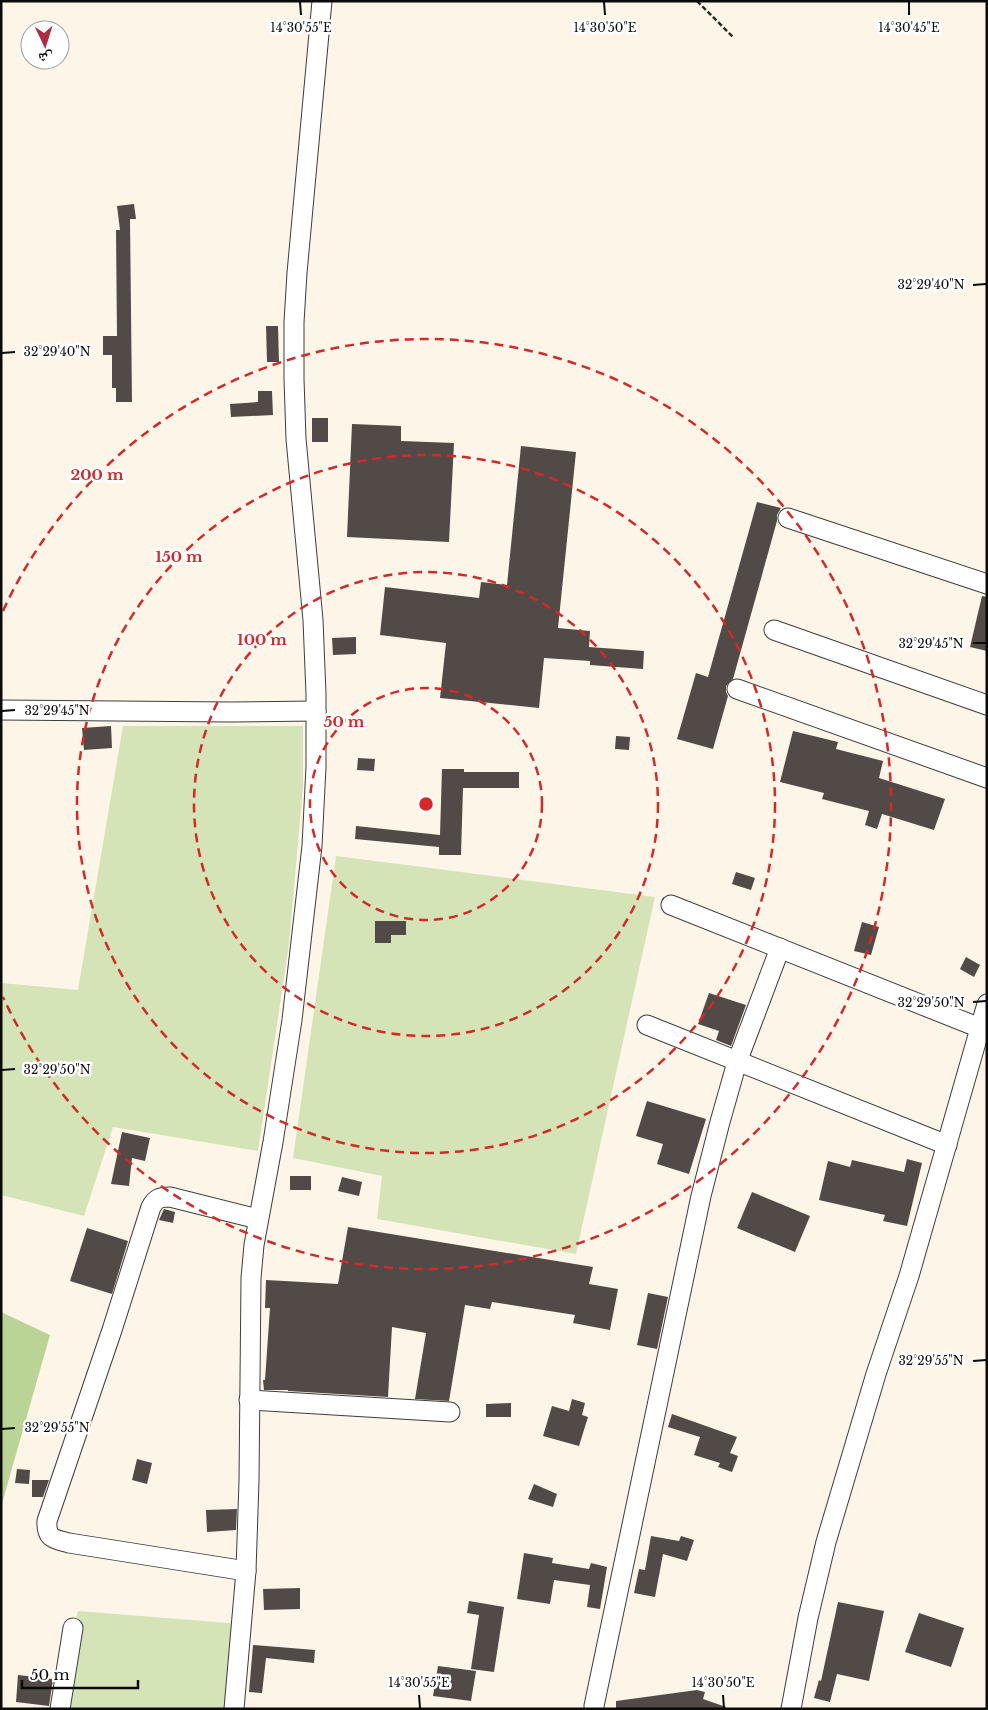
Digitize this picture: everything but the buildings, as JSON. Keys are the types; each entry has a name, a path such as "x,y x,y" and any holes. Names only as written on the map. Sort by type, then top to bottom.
{"street":[{"path":"234,1709 246,1571 251,1278 258,1219 274,1142 292,1020 312,846 316,767 313,620 296,439 294,360 297,274 322,1"},
{"path":"788,518 987,584"},
{"path":"774,630 987,706"},
{"path":"737,689 987,778"},
{"path":"1,710 316,711"},
{"path":"671,905 980,1028"},
{"path":"594,1706 696,1215 737,1062 780,948"},
{"path":"791,1709 808,1618 826,1542 876,1374 909,1276 987,1004"},
{"path":"647,1025 947,1144"},
{"path":"246,1571 56,1540 50,1536 47,1529 47,1521 154,1200 161,1197 170,1197 258,1219"},
{"path":"249,1400 450,1412"},
{"path":"60,1709 73,1628"}],"path":[{"path":"697,1 733,37"}],"green space":[{"path":"123,726 303,726 303,787 289,944 258,1151 113,1127 84,1216 1,1195 1,983 78,990"},
{"path":"336,856 655,897 576,1254 377,1219 382,1176 293,1158"},
{"path":"1,1312 50,1335 1,1507"},
{"path":"78,1611 241,1624 234,1709 60,1709 73,1628"}]}
